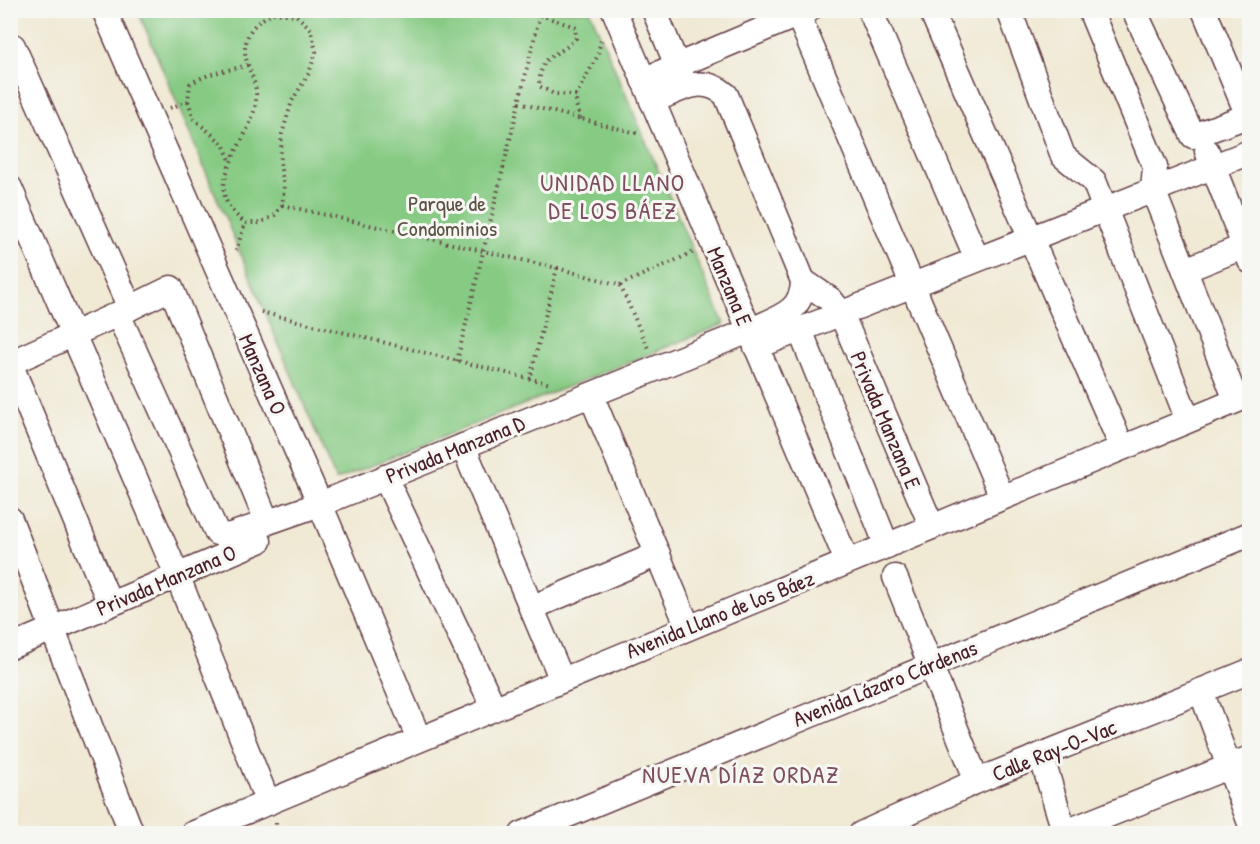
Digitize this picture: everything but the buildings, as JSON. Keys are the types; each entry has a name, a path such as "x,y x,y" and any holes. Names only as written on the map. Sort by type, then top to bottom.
{"street":[{"name":"Manzana O","path":"104,10 419,739"},
{"path":"654,10 682,77"},
{"path":"870,10 977,260"},
{"path":"931,10 1122,447"},
{"path":"1009,10 1063,156 1094,181 1188,420"},
{"path":"1090,10 1155,167 1153,190 1185,270 1243,398"},
{"path":"1134,10 1193,136 1249,116 1204,10"},
{"path":"648,91 682,77 801,12 912,285 1002,497"},
{"name":"Manzana E","path":"609,20 648,91 847,561"},
{"path":"11,44 217,534 228,536 267,522 321,509"},
{"path":"682,77 715,85 726,94 803,281 803,294 798,306 752,339"},
{"path":"1185,270 1248,250 1200,135"},
{"path":"752,339 800,330 1250,152"},
{"path":"10,188 177,575 268,803"},
{"path":"803,281 831,300 841,313"},
{"path":"110,604 10,363 171,288 267,522"},
{"name":"Privada Manzana E","path":"841,313 932,527"},
{"path":"800,330 887,546"},
{"name":"Privada Manzana D","path":"321,509 385,477 591,394 657,368 752,339"},
{"path":"591,394 688,627"},
{"name":"Avenida Llano de los Báez","path":"192,834 1243,398"},
{"path":"463,446 561,680"},
{"path":"385,477 494,708"},
{"name":"Privada Manzana O","path":"10,648 321,509"},
{"path":"10,519 132,834"},
{"name":"Avenida Lázaro Cárdenas","path":"522,834 1250,534"},
{"path":"531,608 658,554"},
{"path":"895,577 977,781"},
{"name":"Calle Ray-O-Vac","path":"861,834 899,826 977,781 1250,671"},
{"path":"1202,690 1239,762 1250,823"},
{"path":"1041,755 1064,833 1239,762"}],"path":[{"path":"273,13 296,15 311,29 316,52 309,74 292,101 282,134 280,163 285,187 282,205 274,216 260,223 245,223 231,211 224,191 231,163 252,116 256,92 248,65 245,44 255,23 273,13"},
{"path":"457,361 541,13 575,27 576,38 568,48 548,57 540,72 539,86 554,94 576,95"},
{"path":"581,119 576,105 576,95 597,57 609,20"},
{"path":"231,163 223,144 194,119 188,101 190,84 210,72 223,72 248,65"},
{"path":"150,116 188,101"},
{"path":"519,103 669,141"},
{"path":"282,205 484,250 620,285 712,244"},
{"path":"530,379 557,268"},
{"path":"620,285 657,368"},
{"path":"254,310 591,394"}],"green space":[{"name":"Parque de Condominios","path":"138,11 590,11 724,324 336,480"}],"district":[{"name":"UNIDAD LLANO DE LOS BÁEZ","path":"613,196"},
{"name":"NUEVA DÍAZ ORDAZ","path":"741,774"}]}
